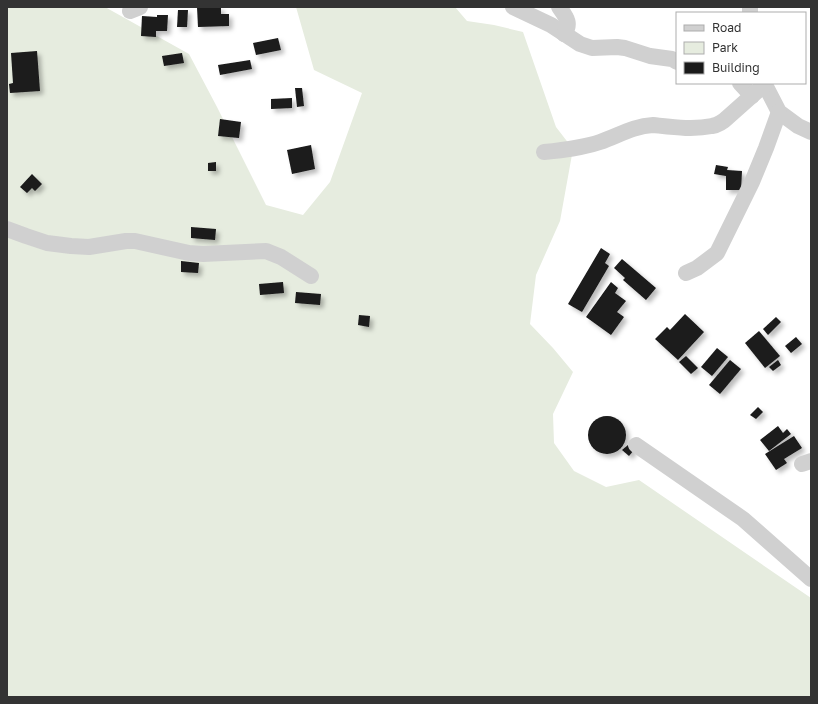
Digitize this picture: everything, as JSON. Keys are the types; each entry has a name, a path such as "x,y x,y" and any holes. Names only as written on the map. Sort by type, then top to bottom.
{"street":[{"path":"513,7 551,25 580,44 592,48 625,48 650,56 672,59 676,61"},
{"path":"559,7 568,22 568,28 564,34"},
{"path":"741,84 752,96"},
{"path":"544,152 581,148 637,127 653,125 700,128 713,126 728,118 764,84 779,112 798,126 811,132"},
{"path":"686,273 697,268 708,260 717,253 720,248 752,182 779,112"},
{"path":"7,229 47,243 71,246 89,247 135,241 189,253 203,254 266,251 281,256 311,276"},
{"path":"636,445 743,519 811,579"}],"green space":[{"path":"7,7 105,7 189,54 266,205 303,215 330,182 362,93 314,70 296,7 455,7 467,21 494,25 523,32 556,127 573,149 560,221 536,275 530,324 573,372 553,414 554,443 574,471 606,487 639,480 811,598 811,697 7,697"}],"building":[{"path":"197,7 221,7 221,14 229,14 229,26 198,27"},
{"path":"178,10 188,10 187,27 177,27"},
{"path":"157,15 168,15 167,31 156,31 156,37 141,36 142,16 157,17"},
{"path":"278,38 281,50 256,55 253,43"},
{"path":"37,51 40,91 10,93 9,84 13,83 11,53"},
{"path":"182,53 184,63 164,66 162,56"},
{"path":"250,60 252,69 220,75 218,65"},
{"path":"295,88 302,88 304,106 297,107"},
{"path":"292,98 292,108 271,109 271,99"},
{"path":"220,119 241,122 239,138 218,136"},
{"path":"311,145 315,169 292,174 287,150"},
{"path":"216,162 216,171 208,171 208,163"},
{"path":"716,165 728,167 727,170 742,171 741,190 726,190 726,176 714,174"},
{"path":"32,174 42,184 35,191 32,188 27,193 20,187"},
{"path":"191,227 216,229 215,240 191,238"},
{"path":"601,248 610,254 605,263 609,266 582,312 568,304"},
{"path":"622,259 656,288 646,300 623,280 625,278 614,268"},
{"path":"181,261 199,263 198,273 181,272"},
{"path":"283,282 284,293 260,295 259,284"},
{"path":"611,282 618,288 615,293 626,301 617,312 624,317 611,335 586,317"},
{"path":"296,292 321,294 320,305 295,303"},
{"path":"685,314 704,332 678,360 655,339 667,327 670,330"},
{"path":"359,315 370,316 369,327 358,325"},
{"path":"776,317 781,322 768,335 763,329"},
{"path":"759,331 780,356 765,368 745,343"},
{"path":"796,337 802,344 791,353 785,346"},
{"path":"717,348 728,357 712,376 701,367"},
{"path":"686,356 698,368 691,374 679,362"},
{"path":"730,360 741,369 720,394 709,385"},
{"path":"778,360 781,365 773,371 769,367"},
{"path":"758,407 763,412 756,419 750,415"},
{"path":"603,416 611,416 621,421 625,428 625,442 621,449 611,454 603,454 593,449 591,446 588,439 588,431 593,421 596,419"},
{"path":"778,426 783,433 787,429 791,434 769,451 760,440"},
{"path":"794,436 802,448 784,459 787,463 776,470 765,454"},
{"path":"628,445 634,450 629,456 622,450"}]}
